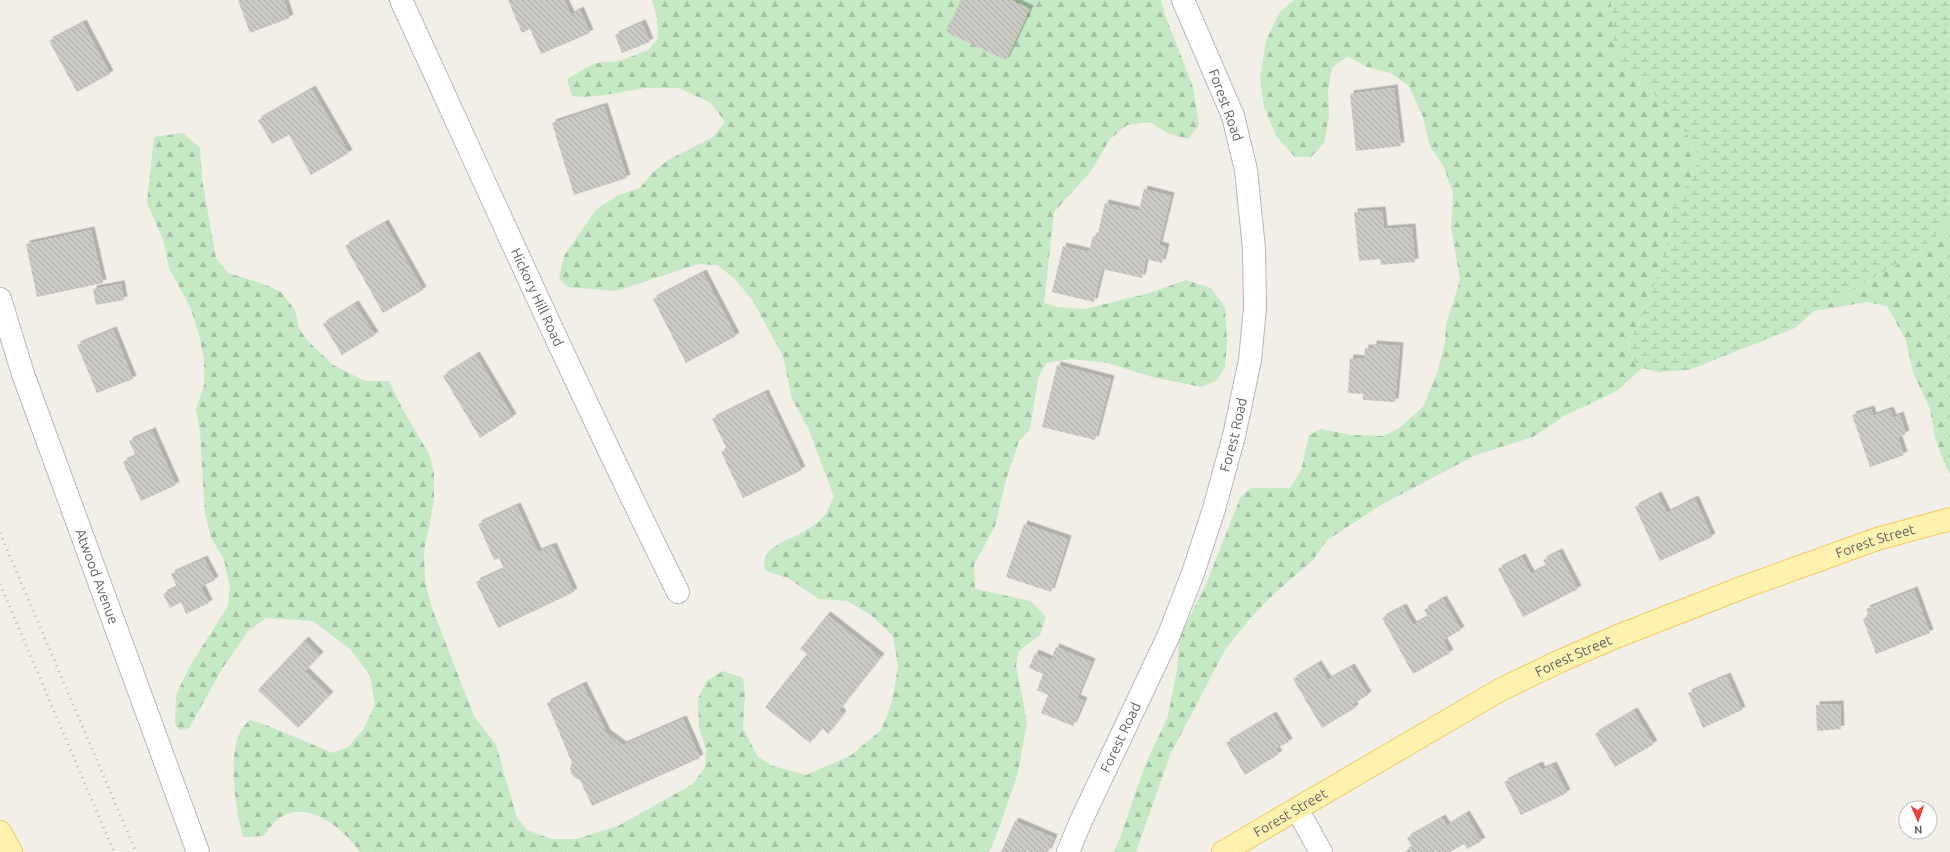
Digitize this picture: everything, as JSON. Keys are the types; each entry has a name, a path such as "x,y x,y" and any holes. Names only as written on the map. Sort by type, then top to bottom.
{"main road":[{"name":"Forest Street","path":"1223,852 1500,690 1558,662 1618,636 1744,586 1877,539 1950,519"},
{"path":"0,832 11,852"}],"street":[{"name":"Hickory Hill Road","path":"401,0 528,280 620,475 678,592"},
{"name":"Forest Road","path":"1068,852 1168,637 1193,573 1214,509 1234,436 1250,360 1255,308 1254,249 1246,170 1233,116 1183,0"},
{"name":"Atwood Avenue","path":"0,299 23,374 198,852"},
{"path":"1297,809 1321,852"}],"green space":[{"path":"652,0 1161,0 1165,15 1193,87 1199,125 1188,139 1167,133 1150,122 1127,125 1110,139 1091,171 1054,212 1044,303 1058,307 1085,309 1146,294 1186,280 1211,288 1225,307 1227,343 1225,367 1217,380 1201,387 1152,377 1108,363 1071,359 1046,363 1038,378 1030,429 1019,441 1006,480 995,526 974,565 975,589 1031,601 1046,617 1040,635 1019,651 1016,665 1027,723 1018,773 997,834 989,852 360,852 339,829 326,820 313,814 300,812 287,814 275,822 264,836 243,837 234,783 234,753 241,730 250,720 266,725 333,753 348,747 363,730 375,705 370,675 350,649 313,621 266,618 248,631 222,669 189,728 179,730 175,724 176,696 188,669 228,606 230,586 224,560 211,537 205,514 200,432 196,409 204,386 204,361 200,339 191,309 169,268 163,239 147,203 154,137 183,133 200,148 202,179 216,258 228,273 266,285 281,292 295,310 299,328 306,339 333,365 365,381 389,381 402,408 429,454 434,473 434,498 424,550 425,582 432,608 474,716 496,745 517,818 527,830 551,839 577,839 618,826 693,784 705,767 706,750 699,727 698,699 706,681 723,671 743,678 745,694 743,728 758,757 773,766 806,775 850,756 881,730 892,702 898,666 893,636 871,615 847,601 819,599 788,578 766,571 764,563 769,551 819,521 826,513 834,497 809,430 792,399 783,356 753,301 735,279 717,265 698,264 616,291 567,287 559,278 564,256 595,211 616,196 640,188 651,174 668,160 713,137 725,122 711,103 679,88 645,88 604,95 583,97 572,96 567,79 595,63 620,61 648,50 658,38 657,18"},
{"path":"1294,0 1611,0 1613,41 1630,72 1658,98 1692,141 1698,156 1696,172 1690,182 1673,199 1666,253 1643,314 1629,342 1628,356 1642,368 1617,391 1564,416 1533,437 1476,455 1381,505 1326,541 1313,560 1275,593 1248,621 1225,650 1170,755 1136,852 1114,852 1144,768 1168,716 1177,670 1179,638 1207,582 1241,496 1251,488 1290,488 1301,471 1309,435 1321,429 1351,435 1383,436 1398,429 1423,407 1437,373 1445,342 1446,325 1460,280 1451,226 1453,193 1444,167 1430,146 1423,117 1409,86 1391,73 1367,67 1348,56 1332,68 1328,91 1329,116 1324,143 1311,157 1295,157 1276,136 1264,107 1260,78 1266,41 1279,13"},
{"path":"1611,0 1950,0 1950,217 1938,235 1915,256 1881,273 1840,299 1814,311 1795,328 1689,370 1659,372 1642,368 1628,356 1629,342 1643,314 1666,253 1673,199 1690,182 1696,172 1698,156 1692,141 1658,98 1622,64 1613,41"},
{"path":"1950,217 1950,474 1946,468 1935,438 1930,409 1913,372 1906,340 1887,306 1867,302 1814,311 1840,299 1881,273 1915,256 1938,235"}],"building":[{"path":"238,0 284,0 290,18 250,33"},
{"path":"508,0 564,0 571,15 580,10 590,33 541,54 530,29 522,33"},
{"path":"961,0 1011,0 1030,9 1006,60 946,32"},
{"path":"83,23 110,74 77,92 49,41"},
{"path":"642,23 650,42 622,53 615,35"},
{"path":"1394,88 1401,146 1356,151 1350,94"},
{"path":"312,89 349,153 311,175 289,135 272,144 258,120"},
{"path":"604,106 627,178 574,195 552,123"},
{"path":"1144,189 1171,196 1159,245 1166,247 1162,263 1146,259 1142,278 1102,269 1094,302 1052,292 1063,246 1089,252 1093,236 1097,237 1105,203 1139,211"},
{"path":"1382,210 1384,229 1412,227 1415,262 1381,265 1380,259 1359,261 1354,212"},
{"path":"385,223 423,290 383,313 345,246"},
{"path":"91,230 103,283 37,297 26,244"},
{"path":"703,273 736,336 686,363 653,299"},
{"path":"121,284 124,300 96,305 93,289"},
{"path":"355,304 375,335 342,355 323,324"},
{"path":"113,330 133,379 97,393 77,345"},
{"path":"1373,344 1400,346 1395,402 1363,400 1363,394 1348,393 1350,358 1364,359 1365,348 1373,349"},
{"path":"476,355 513,417 480,438 443,376"},
{"path":"1057,365 1111,379 1095,440 1042,427"},
{"path":"765,393 802,470 743,498 721,452 727,449 712,419"},
{"path":"1871,409 1873,416 1890,410 1893,418 1900,415 1906,434 1898,437 1904,455 1870,467 1852,415"},
{"path":"152,431 176,485 141,501 123,462 136,456 129,441"},
{"path":"1658,495 1667,513 1695,499 1712,537 1660,561 1635,507"},
{"path":"517,506 538,552 553,546 574,592 498,628 476,582 504,569 499,558 494,560 478,524"},
{"path":"1024,524 1068,539 1051,592 1006,577"},
{"path":"1559,552 1578,589 1523,617 1498,569 1522,557 1531,574 1547,566 1543,560"},
{"path":"204,559 215,580 201,587 209,603 186,614 181,602 170,608 163,594 177,587 171,574"},
{"path":"1914,590 1930,633 1876,654 1863,619 1869,616 1866,609"},
{"path":"1443,599 1461,630 1443,640 1450,653 1413,674 1382,618 1403,607 1413,625 1428,617 1424,610"},
{"path":"827,615 881,657 839,710 843,714 828,734 822,728 810,743 765,707 807,654 800,649"},
{"path":"305,640 320,655 305,671 330,695 298,728 258,690"},
{"path":"1056,647 1092,662 1077,698 1084,701 1073,726 1041,713 1048,695 1037,690 1043,674 1029,668 1035,653 1051,660"},
{"path":"1318,664 1328,680 1351,667 1368,695 1353,704 1355,708 1322,728 1293,679"},
{"path":"1727,676 1742,710 1703,728 1688,693"},
{"path":"583,685 607,733 623,745 683,719 700,758 592,806 580,780 575,778 571,773 570,767 572,763 547,703"},
{"path":"1840,704 1841,729 1817,731 1816,705"},
{"path":"1634,711 1654,744 1615,767 1595,734"},
{"path":"1273,715 1289,742 1275,749 1279,754 1245,775 1226,743"},
{"path":"1539,765 1542,770 1553,765 1567,793 1521,815 1504,782"},
{"path":"1466,814 1482,841 1467,849 1464,844 1450,852 1404,852 1412,847 1407,838 1442,818 1447,826"},
{"path":"1015,821 1054,838 1048,852 1001,852"}],"railway":[{"path":"0,533 136,852"},
{"path":"0,584 114,852"}]}
